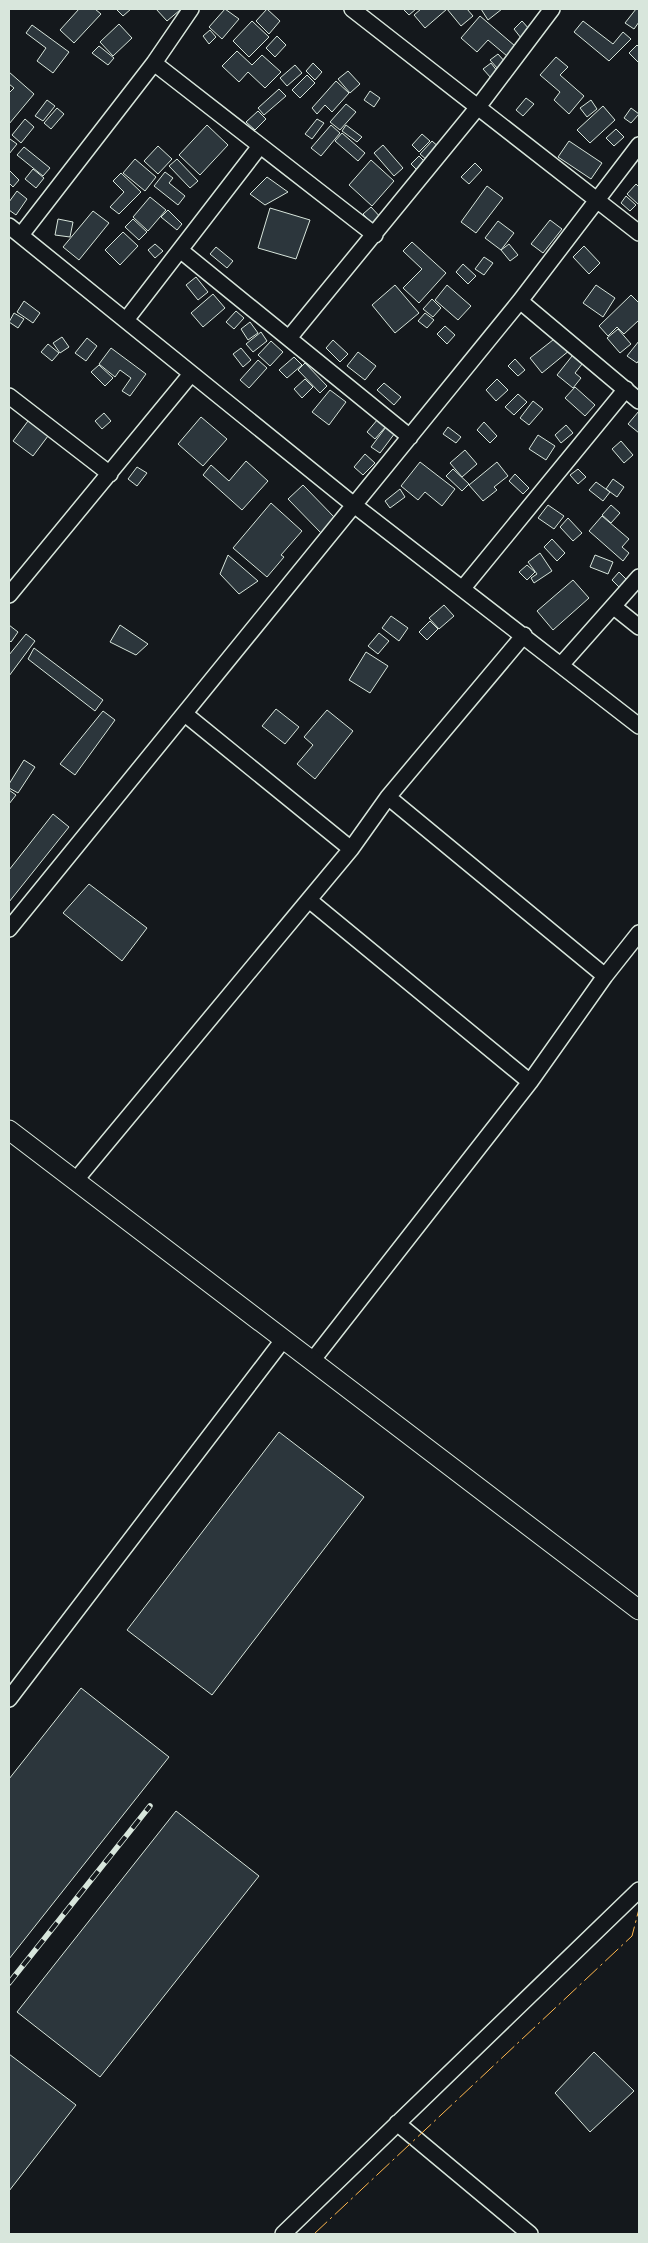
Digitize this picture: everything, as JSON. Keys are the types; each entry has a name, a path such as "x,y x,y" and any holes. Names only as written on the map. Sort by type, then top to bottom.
{"street":[{"path":"191,9 154,63 15,230 354,504 639,726"},
{"path":"352,9 639,233"},
{"path":"289,338 478,107 552,9"},
{"path":"154,63 375,235"},
{"path":"9,929 520,301 639,145"},
{"path":"126,320 260,146"},
{"path":"180,250 410,436"},
{"path":"520,301 639,401"},
{"path":"9,594 191,374"},
{"path":"463,588 626,389"},
{"path":"9,396 110,474"},
{"path":"561,665 639,577"},
{"path":"614,607 639,627"},
{"path":"75,1181 310,900 351,849 388,796 524,635"},
{"path":"185,714 351,849"},
{"path":"388,796 605,976"},
{"path":"310,900 530,1082"},
{"path":"312,1361 530,1082 605,976 639,933"},
{"path":"9,1130 639,1610"},
{"path":"9,1699 283,1340"},
{"path":"283,2234 639,1890"},
{"path":"397,2123 530,2234"}],"building":[{"path":"79,9 95,9 101,14 74,43 60,30"},
{"path":"116,9 131,9 123,16"},
{"path":"156,9 179,9 180,10 167,21"},
{"path":"225,9 239,19 222,39 209,27"},
{"path":"267,9 280,21 269,34 256,21"},
{"path":"403,9 416,9 409,15"},
{"path":"421,9 447,9 425,28 414,15"},
{"path":"447,9 467,9 473,16 461,26"},
{"path":"481,9 502,9 488,20"},
{"path":"636,9 639,9 639,22 634,29 625,23"},
{"path":"480,16 515,46 507,56 488,40 477,52 461,38"},
{"path":"252,21 269,37 249,57 233,41"},
{"path":"522,21 530,30 521,38 514,29"},
{"path":"583,21 613,44 623,32 631,39 609,61 574,32"},
{"path":"119,24 132,38 113,56 100,42"},
{"path":"32,25 69,52 53,73 37,61 46,48 26,33"},
{"path":"210,30 216,37 209,44 203,36"},
{"path":"277,36 286,45 275,57 266,48"},
{"path":"637,45 639,47 639,63 629,53"},
{"path":"99,46 114,58 108,65 92,53"},
{"path":"237,51 252,65 262,55 281,72 265,88 248,72 239,82 222,66"},
{"path":"498,54 506,63 498,69 490,60"},
{"path":"556,57 568,67 560,75 584,96 569,114 554,100 560,92 540,75"},
{"path":"313,63 322,72 315,80 306,71"},
{"path":"491,63 498,72 491,78 483,69"},
{"path":"295,65 302,73 287,86 280,78"},
{"path":"348,71 360,84 350,93 338,79"},
{"path":"9,72 34,94 9,124 9,93 14,88 9,84"},
{"path":"307,75 315,83 300,98 292,90"},
{"path":"336,81 349,93 332,112 325,105 317,114 312,108"},
{"path":"279,89 286,96 264,115 258,108"},
{"path":"370,91 380,98 374,107 364,100"},
{"path":"526,98 534,104 523,116 516,110"},
{"path":"47,100 55,106 43,121 35,116"},
{"path":"591,100 597,109 587,117 580,108"},
{"path":"346,104 356,112 340,130 330,122"},
{"path":"603,106 615,120 590,143 577,130"},
{"path":"57,108 64,114 51,129 44,123"},
{"path":"631,108 639,114 631,123 624,118"},
{"path":"258,111 266,119 255,130 246,122"},
{"path":"25,119 34,127 21,143 12,135"},
{"path":"317,119 324,123 312,139 305,134"},
{"path":"207,125 228,145 200,175 179,155"},
{"path":"331,125 340,133 321,156 311,148"},
{"path":"346,125 362,137 357,142 342,131"},
{"path":"616,129 624,137 614,146 606,138"},
{"path":"342,133 365,153 358,161 335,141"},
{"path":"422,134 430,141 419,152 412,145"},
{"path":"9,140 17,144 9,154"},
{"path":"432,141 440,148 428,161 420,154"},
{"path":"569,141 602,163 591,179 558,157"},
{"path":"383,145 403,168 394,176 374,153"},
{"path":"158,146 172,159 158,174 144,161"},
{"path":"24,147 50,168 43,176 17,155"},
{"path":"419,156 428,165 420,173 411,164"},
{"path":"135,159 156,177 145,191 123,173"},
{"path":"177,159 198,181 190,188 169,166"},
{"path":"371,160 394,181 372,206 349,185"},
{"path":"475,163 482,170 469,184 461,177"},
{"path":"33,169 44,178 36,188 25,179"},
{"path":"9,170 19,180 13,187 9,183"},
{"path":"165,172 173,178 169,183 185,196 178,205 154,186"},
{"path":"121,173 141,192 119,214 110,207 124,192 113,181"},
{"path":"267,177 288,192 265,205 250,194"},
{"path":"636,184 639,187 639,205 627,194"},
{"path":"487,186 503,198 476,233 461,222"},
{"path":"17,191 27,199 16,215 9,210 9,202"},
{"path":"626,196 636,205 630,211 621,203"},
{"path":"150,197 166,210 148,231 133,217"},
{"path":"371,207 383,220 375,227 363,214"},
{"path":"270,208 310,220 296,259 258,248"},
{"path":"168,210 182,224 177,230 161,217"},
{"path":"93,211 109,223 79,260 63,247"},
{"path":"58,219 73,222 70,237 55,235"},
{"path":"133,219 147,232 139,240 125,227"},
{"path":"550,220 562,229 543,253 531,244"},
{"path":"498,221 514,233 501,250 485,238"},
{"path":"123,232 138,246 120,265 105,250"},
{"path":"412,242 446,273 419,303 403,288 422,269 403,251"},
{"path":"155,244 163,251 155,258 148,250"},
{"path":"509,244 518,255 510,261 501,250"},
{"path":"584,246 600,263 589,274 573,257"},
{"path":"216,247 233,261 227,268 210,254"},
{"path":"484,257 493,263 484,275 475,269"},
{"path":"463,264 476,276 468,284 456,272"},
{"path":"196,277 208,292 198,300 186,285"},
{"path":"395,285 419,313 395,333 372,305"},
{"path":"447,285 471,306 458,320 435,300"},
{"path":"596,285 615,298 603,317 583,303"},
{"path":"213,294 225,308 203,327 191,313"},
{"path":"631,295 639,303 639,320 624,334 617,327 608,336 599,326"},
{"path":"432,299 441,308 433,317 423,309"},
{"path":"24,301 40,313 33,323 17,312"},
{"path":"236,311 244,318 234,329 226,322"},
{"path":"14,313 24,319 18,328 9,322"},
{"path":"425,313 434,320 427,328 418,321"},
{"path":"250,322 258,333 248,340 241,329"},
{"path":"445,326 455,335 447,344 437,334"},
{"path":"618,329 631,344 620,353 607,338"},
{"path":"261,332 267,341 253,352 246,344"},
{"path":"558,336 570,350 542,373 530,358"},
{"path":"62,337 69,347 60,353 53,343"},
{"path":"87,338 97,346 86,361 75,353"},
{"path":"333,340 348,354 340,362 326,348"},
{"path":"271,341 283,352 270,366 258,355"},
{"path":"639,341 639,360 637,363 627,356"},
{"path":"48,344 59,353 52,361 41,352"},
{"path":"111,348 146,374 130,396 122,391 131,378 120,370 115,377 99,364"},
{"path":"241,348 251,360 243,367 233,354"},
{"path":"576,351 586,359 575,373 581,378 573,388 557,375"},
{"path":"358,352 376,366 365,380 347,366"},
{"path":"294,357 302,365 287,378 279,370"},
{"path":"515,359 525,370 518,376 508,366"},
{"path":"258,360 267,368 249,388 240,380"},
{"path":"305,363 327,386 320,393 298,370"},
{"path":"99,365 113,378 105,386 91,372"},
{"path":"305,379 313,387 302,398 294,389"},
{"path":"497,379 508,390 496,401 486,390"},
{"path":"384,383 401,397 394,405 377,390"},
{"path":"575,387 595,405 585,416 565,398"},
{"path":"330,390 346,402 329,425 312,412"},
{"path":"518,394 527,402 514,415 505,407"},
{"path":"533,401 543,409 529,425 520,418"},
{"path":"639,411 639,433 628,424"},
{"path":"104,413 111,421 102,429 95,421"},
{"path":"31,417 51,432 33,456 13,441"},
{"path":"201,417 227,439 203,466 178,444"},
{"path":"378,419 387,425 375,439 367,432"},
{"path":"484,422 497,436 490,443 477,430"},
{"path":"566,425 573,433 561,443 555,435"},
{"path":"386,427 395,433 380,453 371,447"},
{"path":"448,427 461,437 456,443 443,434"},
{"path":"538,435 555,446 546,460 529,449"},
{"path":"621,441 633,455 624,463 612,449"},
{"path":"465,450 477,464 462,477 450,463"},
{"path":"365,454 375,463 363,475 354,467"},
{"path":"246,461 268,481 242,510 203,475 211,465 229,481"},
{"path":"420,462 455,489 442,506 425,492 418,500 401,486"},
{"path":"497,462 508,476 494,487 497,490 483,501 469,485"},
{"path":"137,467 147,473 137,486 128,479"},
{"path":"453,469 469,484 462,491 446,476"},
{"path":"578,469 586,477 578,484 570,475"},
{"path":"515,474 529,488 523,494 509,481"},
{"path":"613,479 624,487 617,497 606,489"},
{"path":"596,482 610,492 603,501 589,490"},
{"path":"303,485 336,519 321,533 288,499"},
{"path":"400,489 405,497 390,508 385,501"},
{"path":"271,503 302,531 281,555 284,557 267,577 233,548"},
{"path":"548,505 564,516 554,529 538,518"},
{"path":"611,505 620,513 611,523 602,515"},
{"path":"602,516 629,539 622,547 629,553 623,561 589,531"},
{"path":"568,518 582,533 573,541 560,527"},
{"path":"552,539 565,553 557,561 544,547"},
{"path":"540,553 552,571 534,583 531,578 537,574 528,562"},
{"path":"228,555 258,581 239,594 220,574"},
{"path":"595,555 613,562 608,574 590,567"},
{"path":"527,565 535,572 527,580 519,572"},
{"path":"619,572 627,580 620,588 612,580"},
{"path":"573,580 589,598 553,630 537,611"},
{"path":"444,605 454,616 439,629 429,618"},
{"path":"391,616 408,628 399,641 382,628"},
{"path":"430,621 438,629 427,640 419,632"},
{"path":"9,625 18,632 11,642 9,640"},
{"path":"120,625 148,644 136,655 110,642"},
{"path":"379,633 389,641 378,654 368,646"},
{"path":"26,634 35,641 9,676 9,655"},
{"path":"34,648 103,700 95,711 28,659"},
{"path":"366,652 388,666 370,693 349,680"},
{"path":"276,709 299,727 285,744 262,726"},
{"path":"327,710 353,731 315,779 297,764 313,745 304,737"},
{"path":"103,711 115,720 75,775 60,764"},
{"path":"24,760 35,767 18,793 9,788 9,784"},
{"path":"9,790 16,795 9,804"},
{"path":"53,814 69,827 9,902 9,870"},
{"path":"89,884 147,928 122,961 63,913"},
{"path":"279,1432 364,1497 212,1695 127,1630"},
{"path":"81,1688 169,1757 9,1959 9,1779"},
{"path":"176,1811 259,1876 100,2077 17,2012"},
{"path":"594,2052 634,2091 590,2132 555,2093"},
{"path":"9,2054 76,2105 9,2191"}],"railway":[{"path":"9,1983 150,1806"}],"power":[{"path":"314,2234 632,1936 639,1909"}]}
